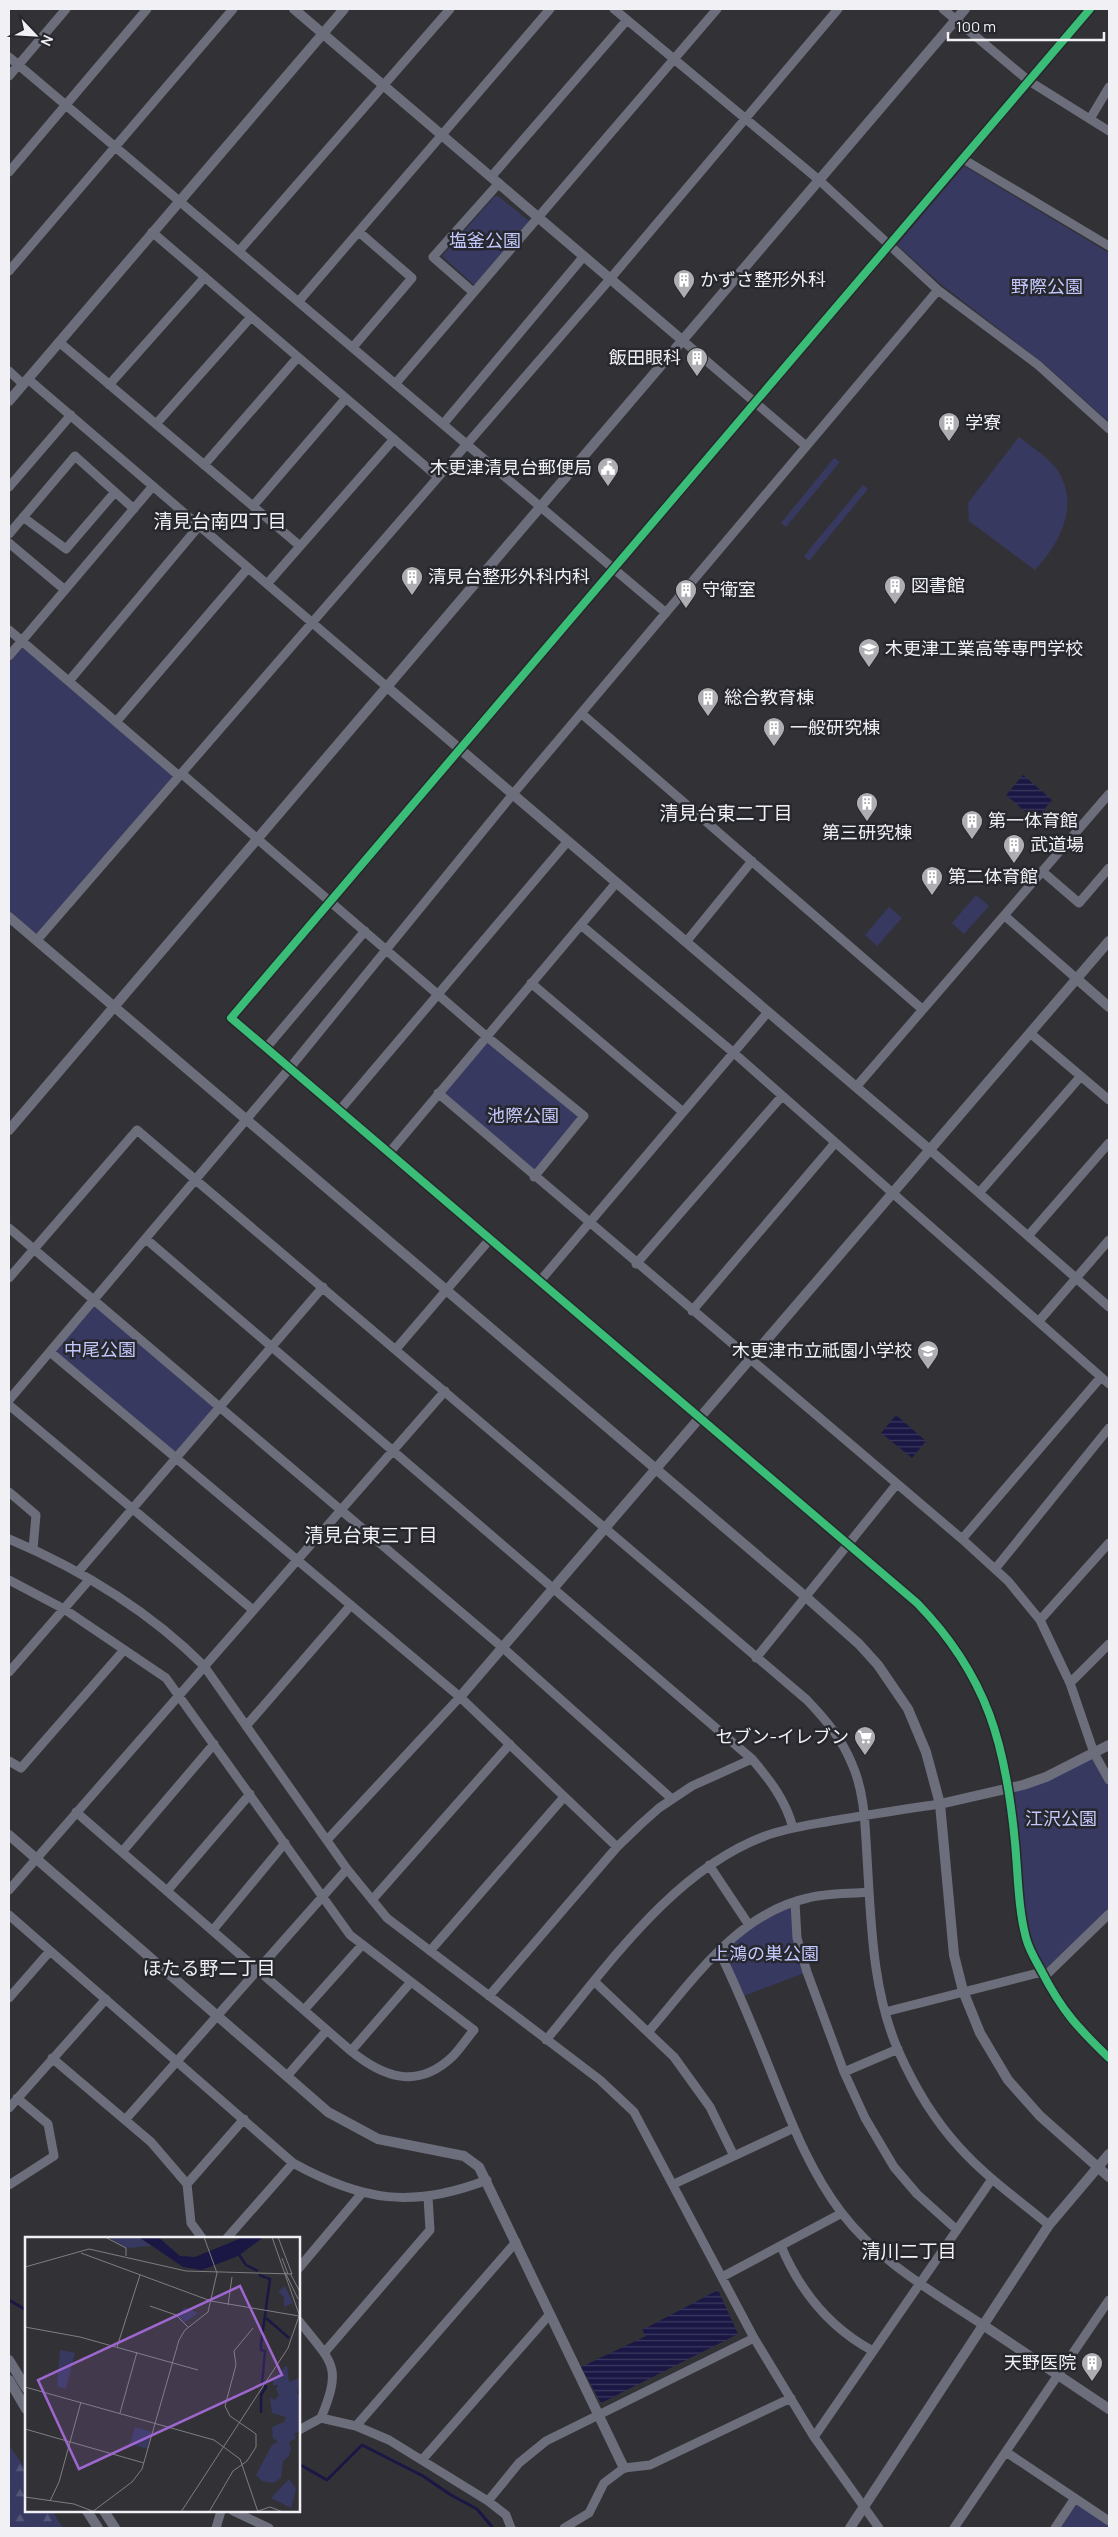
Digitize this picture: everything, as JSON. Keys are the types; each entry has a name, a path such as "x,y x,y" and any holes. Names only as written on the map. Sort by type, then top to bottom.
{"street":[{"path":"9,76 66,9"},
{"path":"9,172 147,9"},
{"path":"9,271 233,9"},
{"path":"294,9 806,446"},
{"path":"9,401 344,9"},
{"path":"239,251 450,9"},
{"path":"299,301 550,9"},
{"path":"614,9 819,180 938,290 1038,365 1109,429"},
{"path":"396,383 717,9"},
{"path":"37,940 610,279 838,9"},
{"path":"943,9 1029,81 1109,130"},
{"path":"9,1130 965,9"},
{"path":"1090,9 231,1018 700,1417 917,1603 936,1622 966,1664 987,1706 999,1740 1010,1790 1026,1938 1062,2009 1108,2054"},
{"path":"473,292 433,257 627,20"},
{"path":"9,57 468,443 666,613"},
{"path":"1090,119 1109,87"},
{"path":"963,158 1109,246"},
{"path":"152,232 438,477"},
{"path":"353,347 412,278 359,232"},
{"path":"444,423 584,256"},
{"path":"109,385 204,277"},
{"path":"9,1400 246,1121 513,794 938,290"},
{"path":"156,424 251,317"},
{"path":"59,342 300,546"},
{"path":"204,465 298,357"},
{"path":"9,371 26,381 71,416 930,1150 1109,1307"},
{"path":"253,506 346,398"},
{"path":"9,487 71,416"},
{"path":"268,584 394,439"},
{"path":"9,534 75,456 134,509"},
{"path":"9,656 153,486"},
{"path":"23,517 66,549 115,492"},
{"path":"69,681 200,526"},
{"path":"9,543 65,590"},
{"path":"116,722 248,568"},
{"path":"9,630 116,722 258,838 486,1036 584,1116 534,1176"},
{"path":"582,714 922,1009"},
{"path":"856,1088 922,1009 1005,916 1109,794"},
{"path":"338,1110 568,841"},
{"path":"686,942 752,861"},
{"path":"1043,872 1079,903 1109,868"},
{"path":"389,1153 616,882"},
{"path":"1005,916 1109,1008"},
{"path":"9,917 113,1008 806,1597 871,1658 908,1709 926,1752 940,1804 954,1955 963,1991 980,2033 1008,2080 1040,2116 1109,2177"},
{"path":"581,925 734,1053 892,1194 1039,1320 1109,1384"},
{"path":"266,1048 365,931"},
{"path":"327,1840 460,1697 1109,941"},
{"path":"531,984 683,1112"},
{"path":"540,1281 768,1012"},
{"path":"1030,1033 1109,1100"},
{"path":"978,1193 1081,1076"},
{"path":"438,1093 589,1224 962,1539 1022,1596 1040,1620 1070,1683 1094,1752 1109,1780"},
{"path":"636,1264 782,1096"},
{"path":"9,1278 137,1130 396,1348 806,1700 834,1731 853,1766 859,1784 864,1816 875,1954 885,2012 898,2049 937,2118 960,2149 992,2179 1049,2225"},
{"path":"692,1311 835,1143"},
{"path":"1028,1236 1109,1143"},
{"path":"9,1228 502,1647 672,1799"},
{"path":"396,1348 490,1238"},
{"path":"146,1240 752,1759 780,1796 789,1813 793,1828"},
{"path":"1039,1320 1109,1240"},
{"path":"78,1572 322,1287"},
{"path":"50,1352 460,1697 617,1847"},
{"path":"962,1539 1101,1377"},
{"path":"9,1890 445,1391"},
{"path":"9,1405 253,1610"},
{"path":"995,1569 1109,1428"},
{"path":"756,1658 896,1485"},
{"path":"9,1492 36,1515 33,1549"},
{"path":"9,1539 78,1572 162,1628 204,1666 347,1868 387,1918 607,2086 634,2112 674,2184 754,2338 814,2437 879,2528"},
{"path":"1040,1620 1109,1543"},
{"path":"9,1580 64,1609 166,1678 350,1935 410,1983 474,2030 452,2057 426,2074 395,2076 380,2072 351,2051 76,1812"},
{"path":"9,1672 89,1580"},
{"path":"246,1726 351,1605"},
{"path":"1070,1683 1109,1644"},
{"path":"9,1761 21,1768 124,1650"},
{"path":"122,1852 214,1744"},
{"path":"372,1900 510,1744"},
{"path":"546,2040 658,1908 682,1885 709,1865 742,1846 793,1828 940,1804 1010,1790 1046,1777 1109,1745"},
{"path":"489,1996 617,1847 672,1799 713,1775 752,1759"},
{"path":"167,1891 250,1794"},
{"path":"430,1951 564,1796"},
{"path":"9,1836 328,2112 362,2132 394,2144 464,2156 480,2167 624,2468"},
{"path":"213,1930 285,1843"},
{"path":"709,1865 749,1925"},
{"path":"125,2120 347,1868"},
{"path":"648,2031 719,1951 758,1917 808,1898 869,1892"},
{"path":"795,1902 798,1938 807,1972 844,2072 865,2118 894,2167 917,2194 957,2230"},
{"path":"885,2012 963,1991 1043,1974 1109,1914"},
{"path":"9,1915 293,2163 333,2184 362,2193 403,2198 446,2194 487,2180"},
{"path":"304,2010 362,1945"},
{"path":"9,1998 50,1951"},
{"path":"719,1951 741,1997 794,2128 812,2165 842,2213 880,2252 920,2284 1109,2409"},
{"path":"595,1982 674,2057 710,2107 734,2156"},
{"path":"351,2051 410,1983"},
{"path":"9,2108 106,1999"},
{"path":"287,2076 327,2030"},
{"path":"844,2072 898,2049"},
{"path":"52,2058 151,2142 187,2184 191,2223 201,2237"},
{"path":"9,2185 54,2156 48,2124 17,2098"},
{"path":"187,2184 244,2119"},
{"path":"674,2184 794,2128"},
{"path":"850,2528 1049,2225 1109,2154"},
{"path":"228,2237 293,2163"},
{"path":"814,2437 992,2179"},
{"path":"300,2267 362,2193"},
{"path":"324,2354 430,2230 428,2197"},
{"path":"722,2277 842,2213"},
{"path":"356,2426 516,2242"},
{"path":"781,2246 791,2270 806,2293 824,2314 839,2330 874,2351"},
{"path":"954,2528 1109,2301"},
{"path":"422,2460 550,2314"},
{"path":"300,2322 332,2363 333,2390 321,2418 300,2429"},
{"path":"488,2501 507,2476 532,2452 546,2442 754,2338"},
{"path":"9,2360 25,2386"},
{"path":"9,2380 25,2407"},
{"path":"564,2528 590,2513 604,2483 624,2468 650,2465 791,2398"},
{"path":"321,2418 356,2426 389,2440 488,2501 506,2515 511,2528"},
{"path":"1006,2452 1109,2521"},
{"path":"1055,2528 1075,2498"},
{"path":"88,2512 98,2528"},
{"path":"105,2512 114,2528"},
{"path":"216,2528 221,2512"},
{"path":"235,2512 269,2528"}],"green space":[{"name":"野際公園","path":"964,166 1109,253 1109,422 1043,363 942,285 897,245"},
{"name":"塩釜公園","path":"498,196 529,221 528,226 476,284 473,284 442,256 494,197"},
{"path":"1019,437 1053,465 1061,476 1066,489 1067,502 1063,526 1051,550 1035,570 969,521 968,503"},
{"path":"834,458 840,462 786,527 781,523"},
{"path":"863,485 868,489 809,561 804,556"},
{"path":"22,647 173,776 37,934 9,911 9,663"},
{"path":"976,895 989,906 964,934 952,923"},
{"path":"889,907 902,918 877,946 865,935"},
{"name":"池際公園","path":"486,1036 584,1116 534,1177 438,1093"},
{"name":"中尾公園","path":"94,1300 220,1407 176,1458 50,1352"},
{"name":"江沢公園","path":"1094,1753 1109,1780 1109,1911 1042,1972 1026,1938 1010,1790"},
{"name":"上鴻の巣公園","path":"795,1902 797,1938 807,1972 741,1997 719,1951 745,1928"},
{"path":"9,2445 25,2469 25,2512 53,2512 63,2528 9,2528"},
{"path":"1075,2498 1109,2521 1109,2528 1055,2528"}],"shaded area":[{"path":"1023,775 1052,800 1035,820 1006,795"},
{"path":"896,1415 926,1441 912,1458 881,1433"},
{"path":"718,2290 738,2334 601,2403 581,2367 646,2336 642,2330"}],"waterway":[{"path":"9,2300 25,2309"},
{"path":"300,2465 327,2480 362,2445 423,2476 451,2495 477,2509 493,2528"}],"cycle path":[{"path":"1090,9 231,1018 917,1603 941,1630 977,1685 999,1744 1011,1808 1021,1915 1029,1947 1049,1986 1064,2008 1079,2028 1109,2058"}],"place":[{"name":"かずさ整形外科","path":"684,299"},
{"name":"飯田眼科","path":"697,377"},
{"name":"学寮","path":"949,442"},
{"name":"木更津清見台郵便局","path":"608,487"},
{"name":"清見台整形外科内科","path":"412,596"},
{"name":"図書館","path":"895,605"},
{"name":"守衛室","path":"686,609"},
{"name":"木更津工業高等専門学校","path":"869,668"},
{"name":"総合教育棟","path":"708,717"},
{"name":"一般研究棟","path":"774,747"},
{"name":"第三研究棟","path":"867,822"},
{"name":"第一体育館","path":"972,840"},
{"name":"武道場","path":"1014,864"},
{"name":"第二体育館","path":"932,896"},
{"name":"木更津市立祇園小学校","path":"928,1370"},
{"name":"セブン-イレブン","path":"865,1756"},
{"name":"天野医院","path":"1092,2382"}],"district":[{"name":"清見台南四丁目","path":"220,521"},
{"name":"清見台東二丁目","path":"726,813"},
{"name":"清見台東三丁目","path":"371,1535"},
{"name":"ほたる野二丁目","path":"209,1968"},
{"name":"清川二丁目","path":"909,2251"}]}
